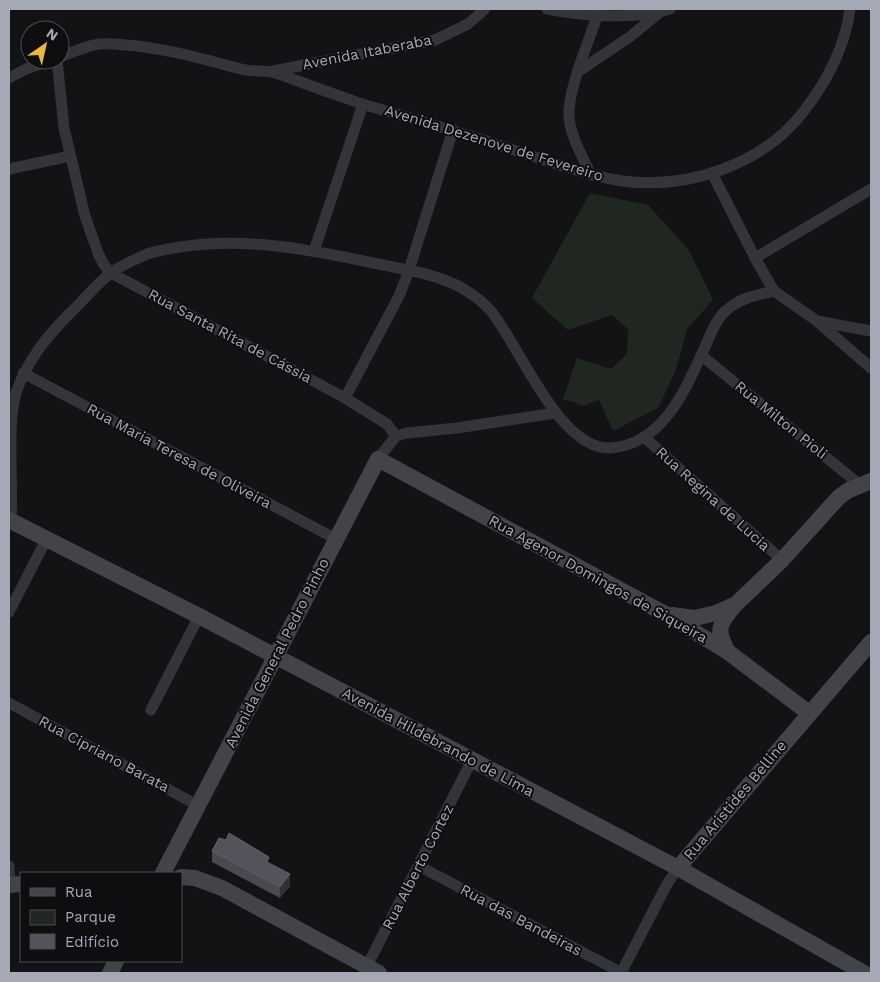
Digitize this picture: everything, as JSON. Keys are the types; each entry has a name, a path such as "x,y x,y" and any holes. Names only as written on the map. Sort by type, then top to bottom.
{"street":[{"name":"Avenida Itaberaba","path":"271,72 434,40 468,24 484,9"},
{"path":"547,9 597,16 665,10"},
{"name":"Avenida Dezenove de Fevereiro","path":"70,53 97,44 110,43 148,46 244,70 271,72 363,104 453,130 591,175 624,181 655,182 712,173 762,150 783,134 796,121 829,74 840,51 848,24 850,9"},
{"path":"579,71 631,36 665,10"},
{"path":"591,175 574,138 569,115 570,101 597,16"},
{"path":"9,78 24,70"},
{"name":"Rua Santa Rita de Cássia","path":"58,70 64,128 70,156 88,226 104,265 112,273 345,398 387,424 396,436"},
{"path":"314,250 363,104"},
{"path":"345,398 399,296 453,130"},
{"path":"9,169 70,156"},
{"path":"712,173 774,291 817,321 871,368"},
{"path":"755,258 871,189"},
{"path":"10,520 11,430 14,397 23,373 49,334 112,273 149,253 192,245 240,243 314,250 409,270 448,281 464,289 487,306 555,413 578,436 594,445 612,448 644,437 661,424 678,402 716,323 729,308 756,295 774,291"},
{"path":"817,321 871,330"},
{"name":"Rua Milton Pioli","path":"701,355 866,483"},
{"name":"Rua Maria Teresa de Oliveira","path":"23,373 336,539"},
{"path":"396,436 555,413"},
{"name":"Avenida General Pedro Pinho","path":"164,872 378,459 396,436"},
{"name":"Rua Regina de Lucia","path":"644,437 782,560"},
{"name":"Rua Agenor Domingos de Siqueira","path":"378,459 668,615 728,652 809,713"},
{"path":"728,652 720,635 721,622 736,604 782,560 838,497 866,483"},
{"name":"Avenida Hildebrando de Lima","path":"10,520 198,616 678,868 844,969 865,973"},
{"path":"9,612 46,540"},
{"path":"668,615 695,618 716,613 736,604"},
{"path":"151,710 198,616"},
{"name":"Rua Aristides Belline","path":"621,973 667,884 678,868 871,642"},
{"name":"Rua Cipriano Barata","path":"9,703 199,806"},
{"name":"Rua Alberto Cortez","path":"370,971 419,866 472,760"},
{"path":"9,866 13,885"},
{"name":"Rua das Bandeiras","path":"419,866 621,973"},
{"path":"182,877 194,878 222,888 370,971"},
{"path":"865,973 871,969"}],"green space":[{"path":"590,193 648,205 689,250 713,300 687,329 676,370 658,408 613,431 599,400 584,406 563,399 577,358 611,369 627,354 628,329 612,315 568,330 532,298"}],"building":[{"path":"229,833 269,857 267,862 290,874 280,887 212,851 219,838 226,840"}]}
